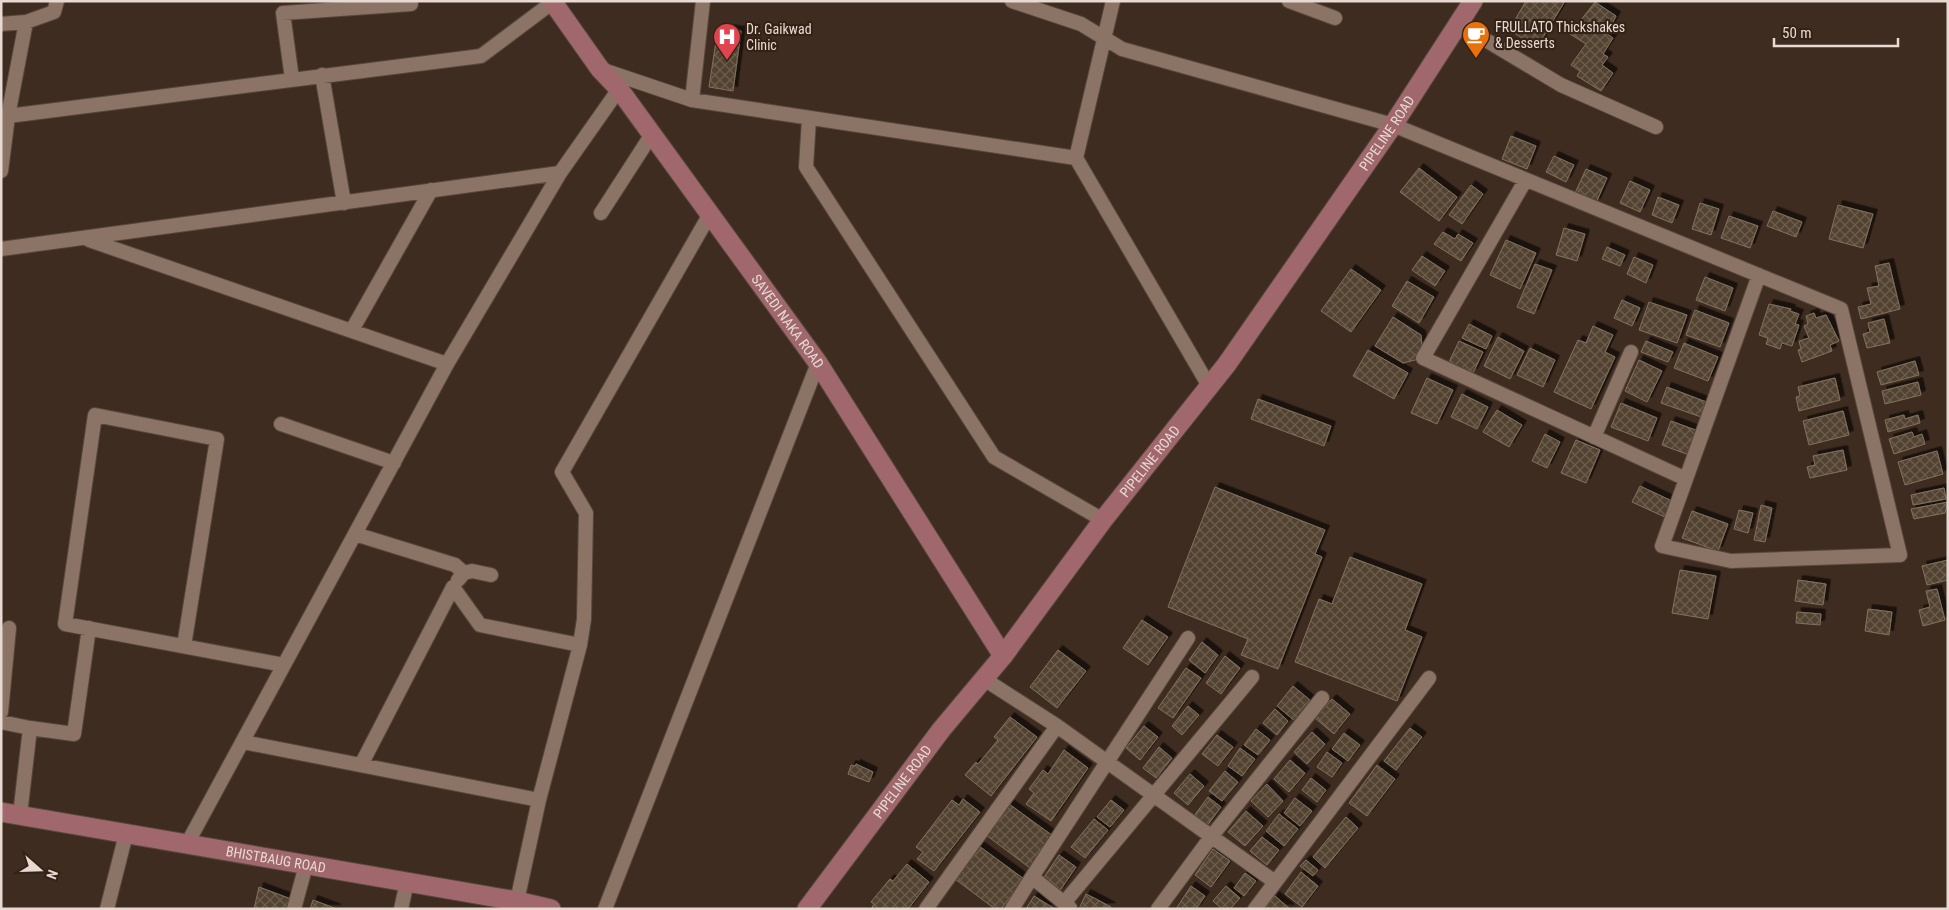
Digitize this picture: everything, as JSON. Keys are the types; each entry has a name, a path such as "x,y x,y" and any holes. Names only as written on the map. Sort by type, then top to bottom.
{"street":[{"path":"1,24 26,22 54,12 57,1"},
{"path":"692,100 702,1"},
{"path":"1012,1 1081,24 1122,49 1393,125 1841,309 1900,555 1731,561 1662,546 1759,276"},
{"path":"1113,1 1076,158 1209,386"},
{"path":"1289,1 1335,18"},
{"name":"PIPELINE ROAD","path":"807,909 941,730 1003,656 1104,520 1209,386 1393,125 1473,1"},
{"path":"8,116 322,74 481,56 552,2"},
{"name":"SAVEDI NAKA ROAD","path":"552,2 600,69 619,89 818,363 1003,656"},
{"path":"292,78 283,13 411,4"},
{"path":"1,171 8,116 26,22"},
{"path":"1459,24 1561,85 1656,127"},
{"path":"600,69 692,100 1076,158"},
{"path":"322,74 344,203"},
{"path":"187,844 447,364 560,173 619,89"},
{"path":"809,119 806,167 994,457 1104,520"},
{"path":"601,214 652,134"},
{"path":"1,248 85,239 560,173"},
{"path":"1525,180 1423,358 1686,479"},
{"path":"352,330 431,190"},
{"path":"517,901 539,800 580,645 584,619 586,513 562,472 710,214"},
{"path":"85,239 447,364"},
{"path":"1594,437 1631,352"},
{"path":"605,909 818,363"},
{"path":"184,646 217,439 95,415 65,624 284,666"},
{"path":"280,424 394,463"},
{"path":"356,534 455,565 464,573"},
{"path":"361,765 454,587 464,573 472,571 491,575"},
{"path":"454,587 480,625 580,645"},
{"path":"1,712 9,628"},
{"path":"1,722 74,734 89,628"},
{"path":"1012,909 1188,638"},
{"path":"1032,877 1067,906 1154,795 1252,678"},
{"path":"1254,909 1429,678"},
{"path":"984,679 1058,726 1274,882"},
{"path":"1158,909 1211,837 1322,698"},
{"path":"926,909 1058,726"},
{"path":"20,815 30,728"},
{"path":"242,742 539,800"},
{"name":"BHISTBAUG ROAD","path":"1,812 517,901 551,909"},
{"path":"107,909 126,834"},
{"path":"294,909 306,865"},
{"path":"400,909 407,882"}],"building":[{"path":"1526,1 1565,1 1537,47 1509,30"},
{"path":"1595,2 1616,16 1607,34 1613,38 1603,54 1608,57 1602,65 1613,73 1601,91 1577,76 1580,71 1571,65 1586,44 1570,34"},
{"path":"718,28 741,31 733,91 709,87"},
{"path":"1511,136 1536,146 1527,169 1502,159"},
{"path":"1554,156 1574,165 1566,182 1546,172"},
{"path":"1419,168 1457,197 1439,221 1400,192"},
{"path":"1586,169 1607,178 1596,203 1575,193"},
{"path":"1630,181 1650,190 1640,212 1620,203"},
{"path":"1471,185 1483,194 1462,224 1449,215"},
{"path":"1658,197 1679,205 1672,223 1652,215"},
{"path":"1700,203 1719,209 1711,235 1692,229"},
{"path":"1838,205 1873,214 1863,248 1829,239"},
{"path":"1773,211 1802,222 1796,237 1767,226"},
{"path":"1729,216 1758,226 1750,248 1721,238"},
{"path":"1564,228 1585,234 1577,261 1556,255"},
{"path":"1443,232 1455,239 1458,234 1473,243 1461,261 1434,244"},
{"path":"1506,240 1536,253 1520,289 1490,275"},
{"path":"1607,247 1625,255 1620,266 1602,259"},
{"path":"1422,256 1445,271 1435,286 1412,270"},
{"path":"1634,257 1653,265 1646,283 1627,274"},
{"path":"1889,263 1900,309 1861,319 1858,307 1871,304 1867,288 1879,286 1875,266"},
{"path":"1535,264 1552,270 1534,314 1517,307"},
{"path":"1351,269 1381,290 1351,332 1321,311"},
{"path":"1705,277 1733,288 1725,311 1696,300"},
{"path":"1407,281 1434,297 1419,323 1392,306"},
{"path":"1622,300 1640,308 1632,326 1614,318"},
{"path":"1649,302 1687,315 1677,343 1639,330"},
{"path":"1769,304 1791,309 1790,311 1799,314 1795,324 1799,325 1792,346 1782,343 1780,349 1766,344 1768,338 1759,335"},
{"path":"1695,310 1729,323 1720,347 1686,335"},
{"path":"1814,313 1816,318 1826,315 1839,341 1830,345 1832,351 1802,362 1798,350 1801,349 1799,341 1809,338 1804,326 1808,324 1806,316"},
{"path":"1393,317 1421,335 1423,358 1403,363 1375,346"},
{"path":"1884,319 1890,343 1867,348 1863,334 1870,332 1868,323"},
{"path":"1469,324 1492,336 1486,349 1462,338"},
{"path":"1593,326 1613,335 1605,352 1615,357 1591,409 1554,392 1578,340 1586,343"},
{"path":"1498,337 1524,351 1510,379 1484,366"},
{"path":"1459,341 1483,352 1473,373 1449,362"},
{"path":"1646,341 1673,352 1668,362 1641,352"},
{"path":"1684,343 1718,357 1708,381 1674,368"},
{"path":"1530,348 1555,360 1543,387 1517,375"},
{"path":"1368,350 1408,373 1394,399 1353,376"},
{"path":"1639,360 1662,371 1647,402 1625,391"},
{"path":"1915,361 1919,375 1881,385 1877,372"},
{"path":"1427,378 1453,390 1437,424 1411,413"},
{"path":"1835,378 1840,400 1799,411 1796,397 1800,396 1798,387"},
{"path":"1918,382 1921,395 1885,404 1882,391"},
{"path":"1667,387 1709,403 1704,418 1661,403"},
{"path":"1462,394 1488,407 1477,429 1451,417"},
{"path":"1258,399 1331,426 1324,446 1251,419"},
{"path":"1621,403 1657,418 1648,441 1611,427"},
{"path":"1497,410 1522,425 1509,447 1483,432"},
{"path":"1843,411 1849,435 1809,445 1803,421"},
{"path":"1904,415 1905,419 1918,415 1920,423 1888,432 1885,420"},
{"path":"1671,421 1698,431 1689,455 1662,445"},
{"path":"1912,432 1914,437 1922,434 1925,444 1894,454 1889,439"},
{"path":"1545,434 1560,442 1547,468 1532,461"},
{"path":"1576,440 1600,450 1586,483 1561,473"},
{"path":"1843,450 1847,470 1810,478 1807,467 1815,465 1813,456"},
{"path":"1937,451 1943,474 1905,485 1898,462"},
{"path":"1640,486 1674,502 1667,518 1632,502"},
{"path":"1215,487 1325,530 1315,554 1322,557 1278,669 1241,655 1248,639 1168,607"},
{"path":"1944,488 1946,499 1913,505 1911,495"},
{"path":"1948,502 1945,513 1914,519 1911,509"},
{"path":"1761,505 1772,508 1765,542 1754,540"},
{"path":"1739,510 1753,513 1748,533 1734,529"},
{"path":"1692,511 1728,524 1718,551 1682,538"},
{"path":"1350,557 1422,584 1405,630 1422,637 1397,701 1295,662 1319,599 1332,604"},
{"path":"1948,560 1948,580 1927,585 1922,566"},
{"path":"1680,570 1716,576 1708,619 1672,613"},
{"path":"1798,580 1826,584 1823,605 1795,601"},
{"path":"1937,589 1945,620 1923,626 1919,610 1930,607 1926,591"},
{"path":"1868,609 1892,612 1889,635 1865,631"},
{"path":"1797,612 1821,614 1820,625 1796,623"},
{"path":"1142,620 1168,637 1148,665 1123,648"},
{"path":"1202,642 1218,655 1205,673 1189,660"},
{"path":"1058,650 1086,671 1057,708 1030,687"},
{"path":"1225,656 1240,668 1221,694 1206,683"},
{"path":"1186,668 1201,678 1173,718 1158,708"},
{"path":"1293,686 1311,701 1295,721 1277,706"},
{"path":"1332,699 1350,714 1334,734 1315,718"},
{"path":"1188,706 1199,715 1182,735 1172,726"},
{"path":"1275,709 1288,721 1277,735 1263,723"},
{"path":"1010,717 1037,737 991,796 965,775 976,762 978,764 998,740 994,737"},
{"path":"1144,726 1158,737 1140,760 1126,748"},
{"path":"1410,728 1422,737 1396,770 1384,761"},
{"path":"1256,729 1270,740 1258,755 1244,745"},
{"path":"1312,732 1325,744 1307,764 1294,752"},
{"path":"1344,733 1360,745 1348,761 1332,749"},
{"path":"1217,735 1233,747 1218,766 1202,754"},
{"path":"1159,747 1172,758 1156,778 1143,768"},
{"path":"1240,748 1255,759 1242,776 1228,766"},
{"path":"1064,750 1088,768 1051,821 1026,804 1034,793 1029,789 1043,770 1048,774"},
{"path":"1327,752 1342,763 1332,777 1317,767"},
{"path":"1290,760 1305,773 1289,792 1274,779"},
{"path":"856,764 873,772 869,782 848,774 851,765 855,766"},
{"path":"1377,765 1395,779 1367,816 1349,803"},
{"path":"1225,771 1238,782 1222,801 1209,791"},
{"path":"1190,774 1204,786 1188,805 1174,793"},
{"path":"1311,778 1326,790 1317,802 1302,790"},
{"path":"1267,784 1283,801 1268,817 1251,801"},
{"path":"1208,797 1221,807 1207,826 1194,816"},
{"path":"1295,798 1312,811 1300,826 1284,813"},
{"path":"963,799 980,812 934,871 917,859 923,852 916,847 952,800 959,805"},
{"path":"1111,800 1124,810 1110,827 1097,817"},
{"path":"1009,804 1053,836 1030,868 986,835"},
{"path":"1246,811 1263,826 1245,846 1228,832"},
{"path":"1279,814 1298,829 1284,846 1266,831"},
{"path":"1346,817 1358,828 1325,868 1313,857"},
{"path":"1094,819 1108,830 1085,858 1071,847"},
{"path":"1262,837 1279,850 1267,865 1250,851"},
{"path":"979,846 1024,879 1001,909 995,909 955,879"},
{"path":"1213,849 1230,861 1211,887 1195,875"},
{"path":"1059,855 1076,867 1059,892 1042,880"},
{"path":"1306,860 1318,870 1313,876 1300,866"},
{"path":"907,864 929,882 908,909 871,909 874,904 871,902 890,879 893,881"},
{"path":"1301,872 1318,886 1302,907 1285,894"},
{"path":"1245,873 1256,881 1244,896 1234,888"},
{"path":"1191,886 1205,896 1196,909 1176,909"},
{"path":"1226,886 1240,898 1230,909 1222,909 1213,901"},
{"path":"259,887 291,899 289,909 254,909"},
{"path":"1086,894 1096,899 1111,907 1079,909"},
{"path":"1034,896 1055,909 1026,909"},
{"path":"1275,896 1290,909 1265,908"},
{"path":"313,900 337,909 310,909"}],"place":[{"name":"FRULLATO Thickshakes & Desserts","path":"1476,59"},
{"name":"Dr. Gaikwad Clinic","path":"727,61"}]}
